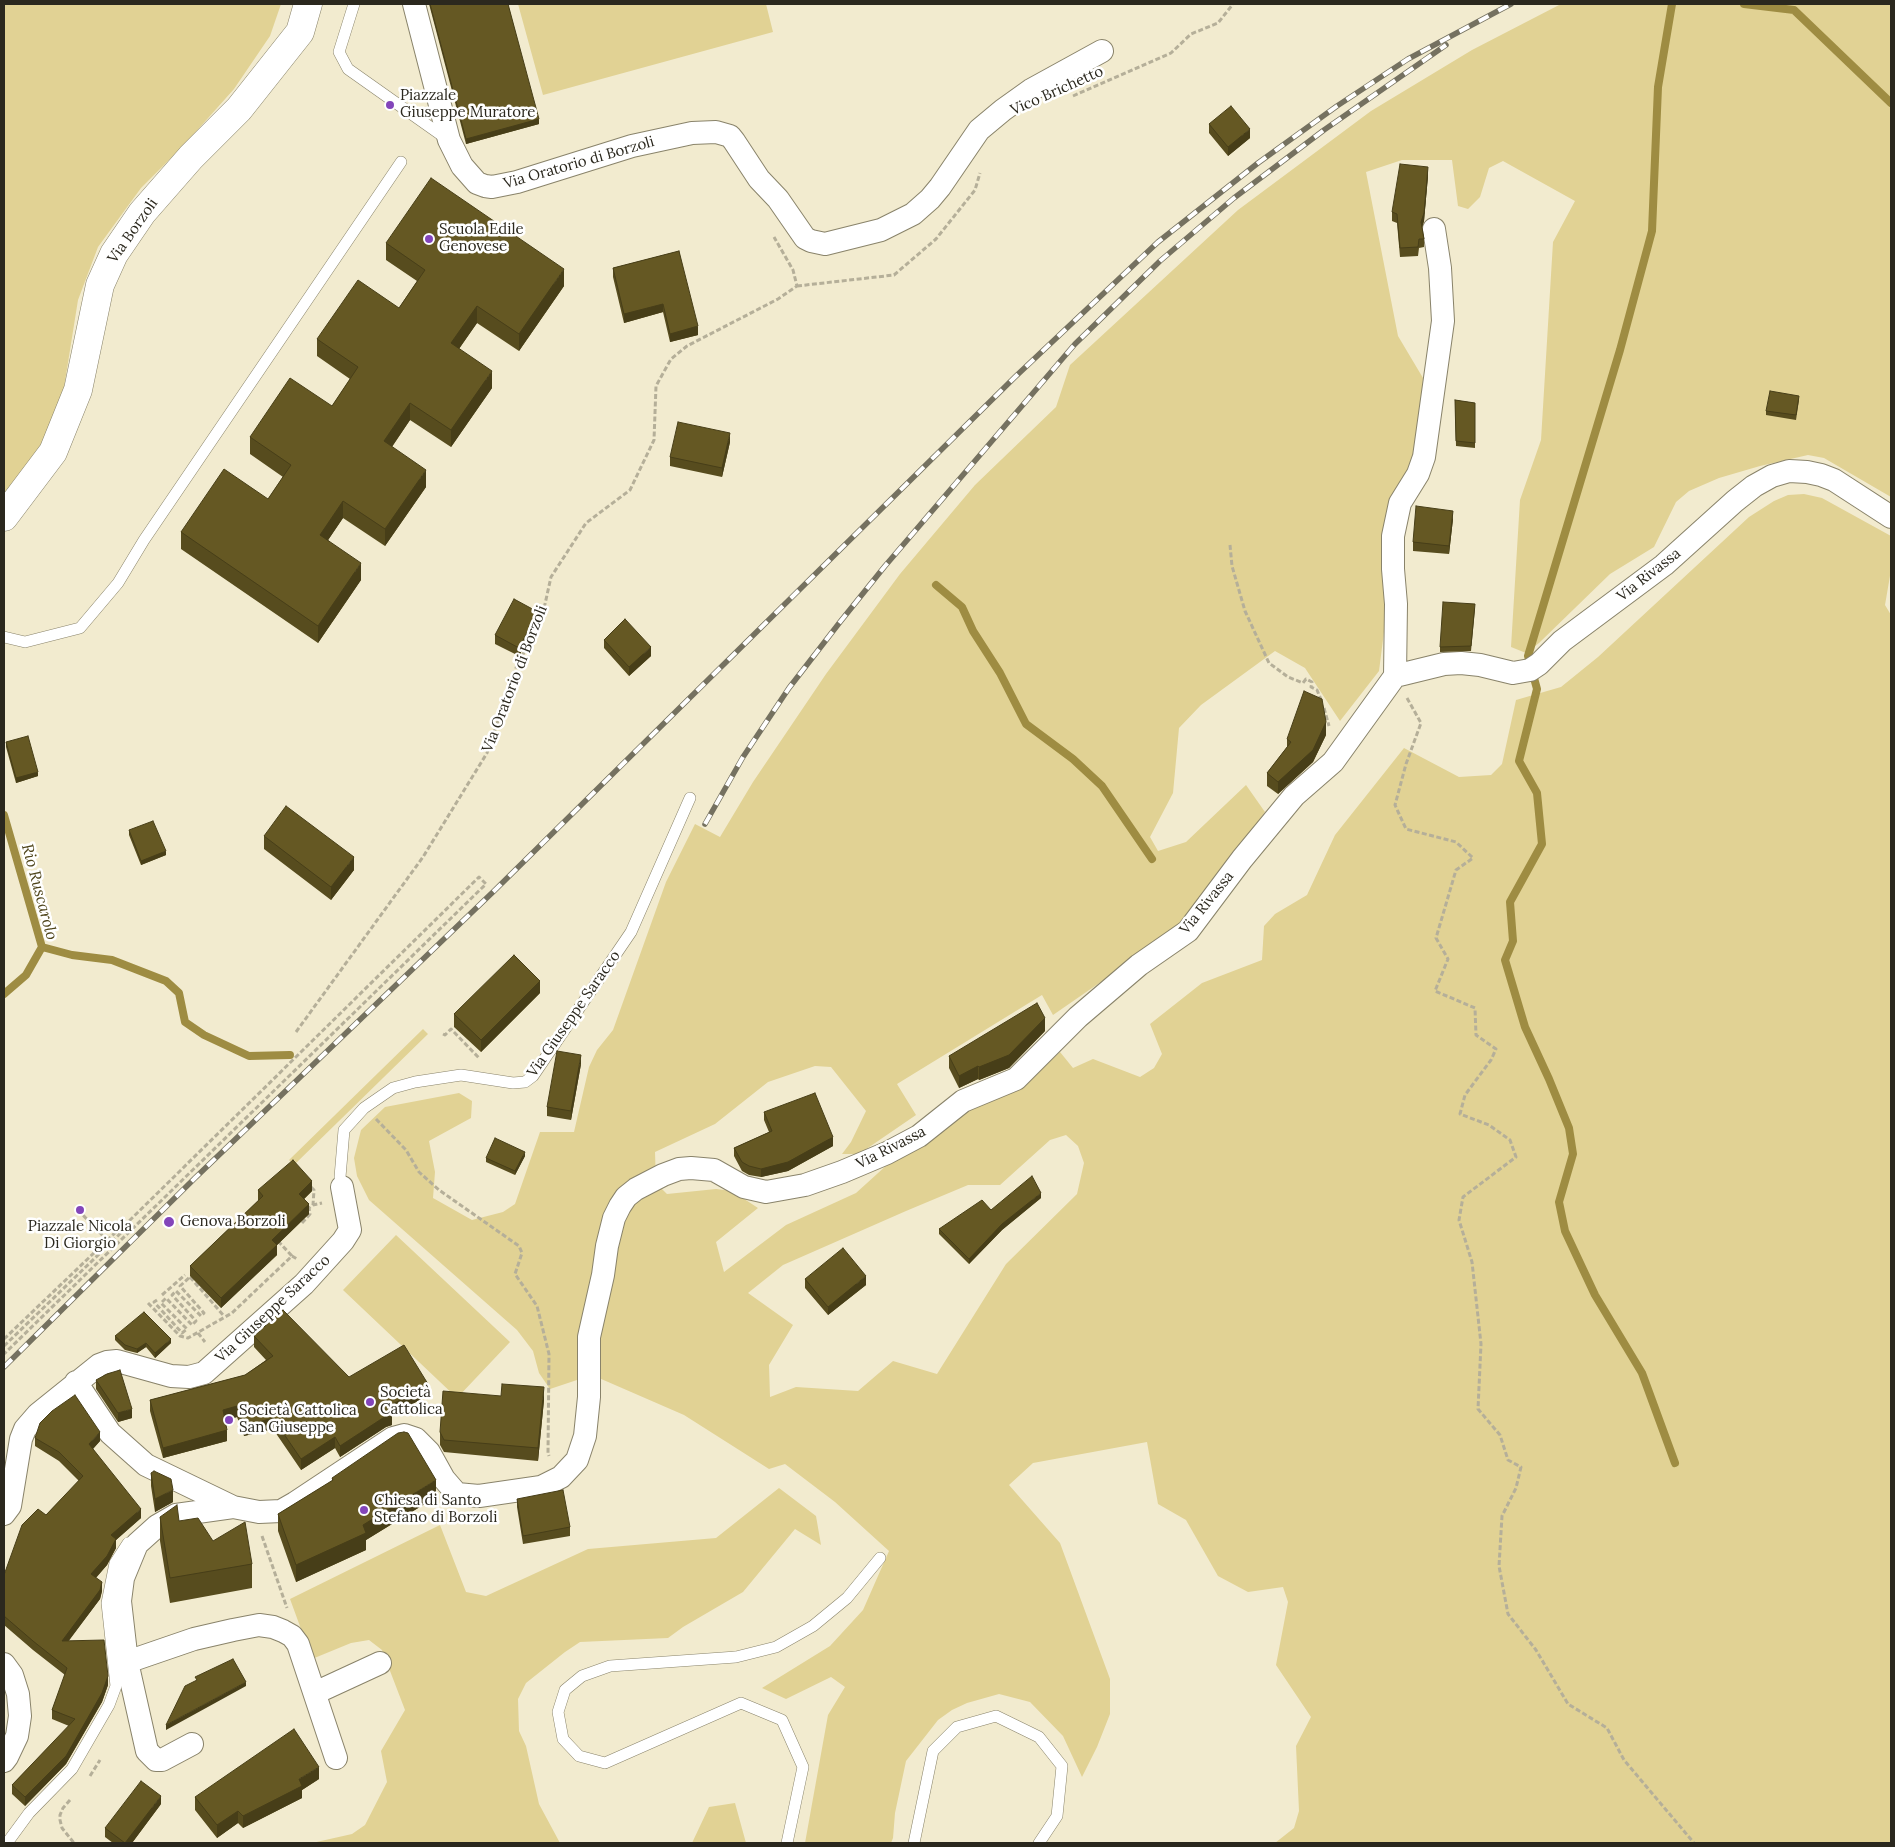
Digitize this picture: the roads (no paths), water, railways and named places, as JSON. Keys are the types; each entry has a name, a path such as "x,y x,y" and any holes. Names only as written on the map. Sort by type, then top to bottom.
{"main road":[{"path":"270,69 289,4"},
{"name":"Via Borzoli","path":"4,517 53,452 78,390 100,286 114,254 142,213 191,157 239,109 300,32 308,4"}],"street":[{"name":"Via Oratorio di Borzoli","path":"414,4 449,140 457,158 472,178 484,186 492,187 537,176 632,146 692,134 723,133 730,136 734,141 758,179 778,199 805,238 818,243 832,243 881,230 912,214 935,193 980,130 1003,110 1031,90 1102,51"},
{"path":"1395,676 1396,604 1393,536 1400,503 1418,474 1424,457 1443,322 1440,268 1434,229"},
{"name":"Via Rivassa","path":"233,1507 259,1512 280,1511 295,1504 393,1438 404,1435 416,1439 429,1452 444,1479 457,1494 479,1496 541,1487 561,1477 577,1460 585,1436 589,1337 614,1218 626,1197 650,1180 663,1174 679,1169 692,1168 714,1170 744,1187 766,1192 805,1185 887,1153 919,1136 964,1101 1016,1079 1078,1017 1139,965 1188,931 1242,859 1294,796 1333,762 1395,676 1435,666 1461,663 1480,665 1513,673 1530,670 1539,664 1562,641 1664,565 1735,501 1754,486 1772,476 1789,472 1807,472 1821,475 1834,480 1891,517"},
{"name":"Via Giuseppe Saracco","path":"4,1514 10,1506 21,1439 25,1429 38,1414 76,1382 99,1365 108,1362 118,1361 171,1376 189,1376 204,1373 304,1284 343,1241 350,1230 342,1187"},
{"path":"76,1382 110,1434 146,1465 233,1507"},
{"path":"192,1744 162,1760 156,1760 147,1751 127,1662 120,1601 123,1578 137,1544 157,1526 176,1515 233,1507"},
{"path":"127,1662 194,1639 259,1625 283,1631 292,1636 298,1644 336,1758"},
{"path":"315,1693 380,1663"},
{"path":"4,1664 12,1676 18,1694 20,1716 17,1736 4,1761"}],"lane":[{"path":"354,4 339,52 348,69 449,140"},
{"path":"4,637 25,642 80,628 118,583 144,540 401,162"},
{"name":"Via Giuseppe Saracco","path":"342,1187 340,1177 344,1130 378,1096 400,1086 461,1075 502,1081 525,1082 533,1076 631,932 690,798"},
{"path":"7,1843 30,1813 72,1769 109,1705 116,1686 107,1603 115,1563 130,1539 149,1524 176,1515"},
{"path":"786,1843 803,1767 782,1720 741,1703 605,1763 579,1756 563,1739 558,1712 565,1690 582,1676 610,1666 736,1657 776,1647 813,1626 847,1598 880,1558"},
{"path":"914,1843 933,1751 958,1727 996,1716 1039,1737 1062,1766 1057,1816 1039,1843"}],"waterway":[{"path":"1672,4 1658,87 1652,231 1620,350 1528,656 1537,689 1519,761 1537,793 1542,844 1510,902 1513,941 1505,960 1525,1027 1569,1128 1573,1154 1559,1202 1565,1231 1595,1295 1642,1373 1675,1463"},
{"path":"1744,4 1794,10 1891,103"},
{"path":"936,585 962,607 973,631 1000,673 1026,724 1073,759 1102,786 1152,859"},
{"name":"Rio Ruscarolo","path":"4,815 42,947 26,975 4,994"},
{"path":"42,947 72,955 112,960 166,981 179,993 185,1022 204,1035 249,1056 290,1055"}],"railway":[{"path":"4,1367 195,1178 494,891 1015,377 1158,242 1258,163 1337,106 1408,59 1511,4"},
{"path":"705,824 743,757 789,688 885,566 1075,344 1160,261 1234,198 1324,130 1446,45"}],"place":[{"name":"Piazzale Giuseppe Muratore","path":"390,105"},
{"name":"Scuola Edile Genovese","path":"429,239"},
{"name":"Piazzale Nicola Di Giorgio","path":"80,1210"},
{"name":"Genova Borzoli","path":"169,1222"},
{"name":"Società Cattolica","path":"370,1402"},
{"name":"Società Cattolica San Giuseppe","path":"229,1420"},
{"name":"Chiesa di Santo Stefano di Borzoli","path":"364,1510"}]}
